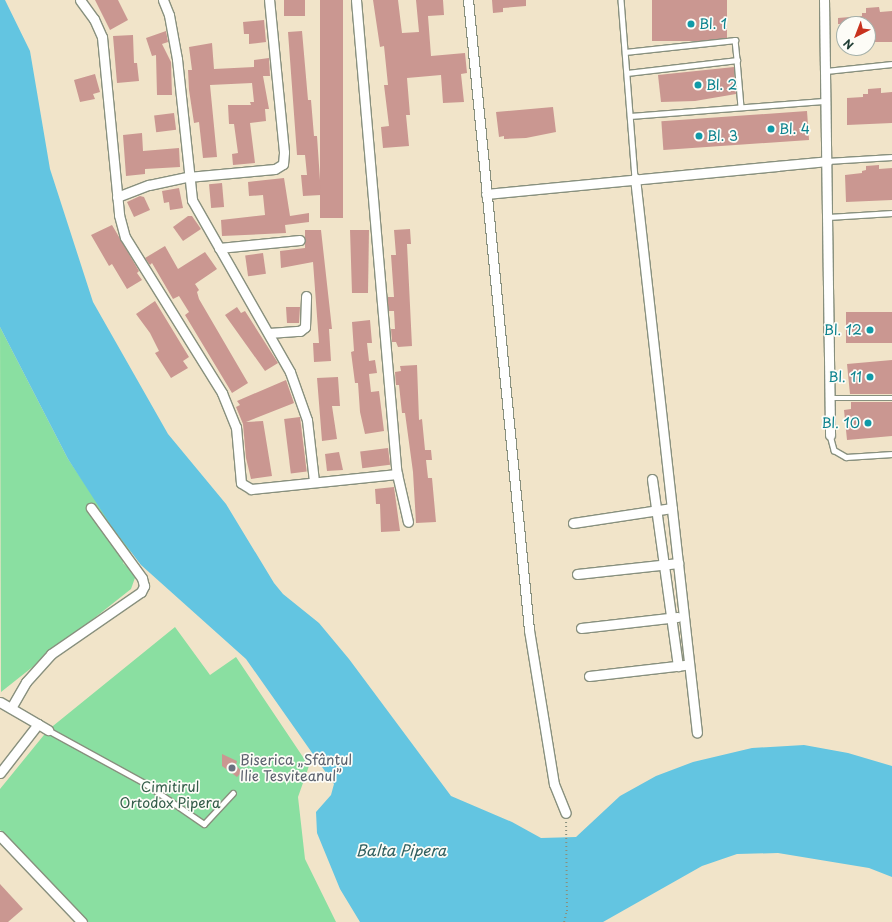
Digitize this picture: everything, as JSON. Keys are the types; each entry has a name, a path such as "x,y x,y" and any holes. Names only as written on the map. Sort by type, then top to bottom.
{"street":[{"path":"80,0 94,19 102,38 117,198 125,237 230,410 236,427 241,483 251,489 314,481 397,474"},
{"path":"163,0 169,15 177,59 188,177 192,200 269,333 299,394 306,420 314,481"},
{"path":"117,198 149,185 188,177 274,169 283,164 284,152 269,0"},
{"path":"356,0 397,474 408,522"},
{"path":"468,0 529,630 554,784 566,813"},
{"path":"824,0 830,435"},
{"path":"486,194 635,178 827,161"},
{"path":"635,178 697,733"},
{"path":"219,248 300,240"},
{"path":"269,333 300,331 305,327 306,296"},
{"path":"652,479 678,666"},
{"path":"11,708 26,682 51,654 141,592 144,586 142,578 91,508"},
{"path":"573,523 672,508"},
{"path":"576,574 678,563"},
{"path":"581,628 684,616"},
{"path":"589,676 690,664"},
{"path":"0,702 48,730"},
{"path":"0,773 38,724"},
{"path":"0,836 82,922"}],"lane":[{"path":"621,0 635,178"},
{"path":"625,52 735,40 741,107"},
{"path":"627,73 737,60"},
{"path":"826,71 892,64"},
{"path":"630,116 826,101"},
{"path":"827,161 892,156"},
{"path":"828,217 892,213"},
{"path":"830,398 892,398"},
{"path":"830,435 834,450 846,457 892,454"},
{"path":"48,730 143,782 204,824 233,793"}],"path":[{"path":"564,922 567,911 566,813"}],"green space":[{"path":"0,327 68,459 131,552 123,563 136,575 131,589 1,692"},
{"name":"Cimitirul Ortodox Pipera","path":"175,627 210,675 236,657 309,766 298,797 305,859 336,922 87,922 0,830 0,789 48,730"}],"water":[{"name":"Balta Pipera","path":"0,0 5,0 30,51 50,169 93,302 168,434 226,504 274,583 283,594 319,623 349,659 451,796 512,822 541,838 576,837 620,796 656,776 693,762 752,748 804,745 848,753 892,766 892,877 869,868 778,853 737,854 702,866 603,922 360,922 340,889 317,833 316,812 331,795 334,784 246,659 141,565 112,527 68,459 0,327"}],"building":[{"path":"95,0 118,0 128,20 110,30"},
{"path":"284,0 305,0 305,16 284,16"},
{"path":"320,0 343,0 343,218 320,218"},
{"path":"373,0 398,0 402,33 419,32 416,0 443,0 444,15 428,16 431,56 465,53 467,73 461,74 464,102 443,103 441,75 407,78 410,115 406,115 409,146 383,148 381,127 389,126 384,85 388,85 384,46 380,47"},
{"path":"492,0 526,0 526,6 503,8 503,12 493,13"},
{"name":"Bl. 1","path":"652,0 727,0 727,41 652,41"},
{"path":"879,7 880,12 892,11 892,42 876,42 876,16 862,16 862,13 866,13 866,8"},
{"path":"264,20 266,42 249,44 249,34 244,34 243,22"},
{"path":"166,31 168,42 162,44 171,62 172,95 157,95 156,55 152,56 146,38"},
{"path":"302,31 308,100 311,100 314,136 317,136 321,195 303,196 301,175 307,175 305,155 297,155 288,32"},
{"path":"133,35 134,63 137,63 139,81 117,83 113,36"},
{"path":"212,43 214,69 254,67 254,60 269,58 270,76 263,76 269,109 265,109 266,121 250,123 255,163 233,165 232,154 238,153 234,124 229,124 228,105 251,105 250,102 254,102 252,83 210,85 217,157 203,158 199,122 194,123 189,90 188,70 192,70 189,47"},
{"name":"Bl. 2","path":"734,67 736,94 695,101 661,102 658,75"},
{"path":"95,74 100,92 93,94 95,99 80,102 74,80"},
{"path":"881,88 881,93 892,92 892,123 847,125 847,98 863,97 863,94 868,94 868,89"},
{"path":"553,107 556,132 526,138 504,139 504,136 499,137 496,112"},
{"path":"807,111 809,140 663,150 661,121"},
{"path":"174,113 176,130 156,132 154,115"},
{"path":"142,133 143,151 179,148 180,167 145,169 145,174 126,176 123,135"},
{"path":"879,165 879,169 892,168 892,200 846,202 845,175 862,173 862,171 866,170 866,166"},
{"path":"284,178 290,216 309,213 309,222 285,225 286,233 222,236 221,220 265,215 263,195 249,196 248,182"},
{"path":"222,183 224,207 211,208 209,184"},
{"path":"179,188 183,208 170,210 169,202 164,203 162,191"},
{"path":"140,196 144,197 150,210 134,217 127,202"},
{"path":"188,216 192,216 201,229 183,241 173,227"},
{"path":"112,225 139,271 137,273 142,280 127,289 112,264 109,266 91,235"},
{"path":"410,229 411,244 407,244 412,346 398,347 396,342 392,342 391,329 395,329 394,311 389,311 388,305 388,297 394,297 391,255 396,255 394,230"},
{"path":"305,230 321,230 332,329 329,329 331,361 314,362 313,343 319,343 313,262 281,268 280,251 305,248"},
{"path":"350,230 369,230 368,293 352,293"},
{"path":"165,246 178,269 205,252 217,269 195,284 199,290 197,292 199,299 248,383 232,393 185,315 189,312 179,296 173,299 152,263 150,265 145,258"},
{"path":"263,253 266,274 248,276 245,256"},
{"path":"155,301 189,357 183,361 188,368 171,378 155,353 159,351 150,333 136,314"},
{"path":"237,307 241,313 245,311 278,363 265,371 225,315"},
{"path":"286,307 300,307 299,323 287,323"},
{"name":"Bl. 12","path":"846,312 892,312 892,343 846,343"},
{"path":"370,320 372,343 367,343 369,361 375,360 377,373 369,374 371,392 379,391 384,431 365,434 360,412 358,383 355,383 351,352 354,351 352,322"},
{"name":"Bl. 11","path":"892,360 892,394 850,394 847,364"},
{"path":"417,365 419,420 422,419 425,450 431,450 432,460 426,460 428,478 432,478 436,522 416,523 413,472 405,413 402,413 399,385 396,385 395,372 401,371 400,366"},
{"path":"338,377 340,406 332,406 337,439 322,441 317,378"},
{"path":"286,380 294,403 246,422 263,421 272,476 251,479 246,458 243,424 236,407 240,405 237,401"},
{"name":"Bl. 10","path":"851,402 892,402 892,436 847,440 844,410 851,409"},
{"path":"300,417 307,472 291,474 284,419"},
{"path":"388,448 390,465 362,468 360,451"},
{"path":"339,452 343,470 327,471 325,454"},
{"path":"394,487 400,531 381,532 380,504 376,504 375,489"},
{"name":"Biserica „Sfântul Ilie Tesviteanul”","path":"222,754 237,761 236,765 242,772 237,777 222,766"},
{"path":"0,884 23,909 8,922 0,922"}],"place":[{"name":"Bl. 1","path":"691,24"},
{"name":"Bl. 2","path":"698,85"},
{"name":"Bl. 4","path":"771,129"},
{"name":"Bl. 3","path":"699,136"},
{"name":"Bl. 12","path":"870,330"},
{"name":"Bl. 11","path":"870,377"},
{"name":"Bl. 10","path":"868,423"},
{"name":"Biserica „Sfântul Ilie Tesviteanul”","path":"232,768"}]}
